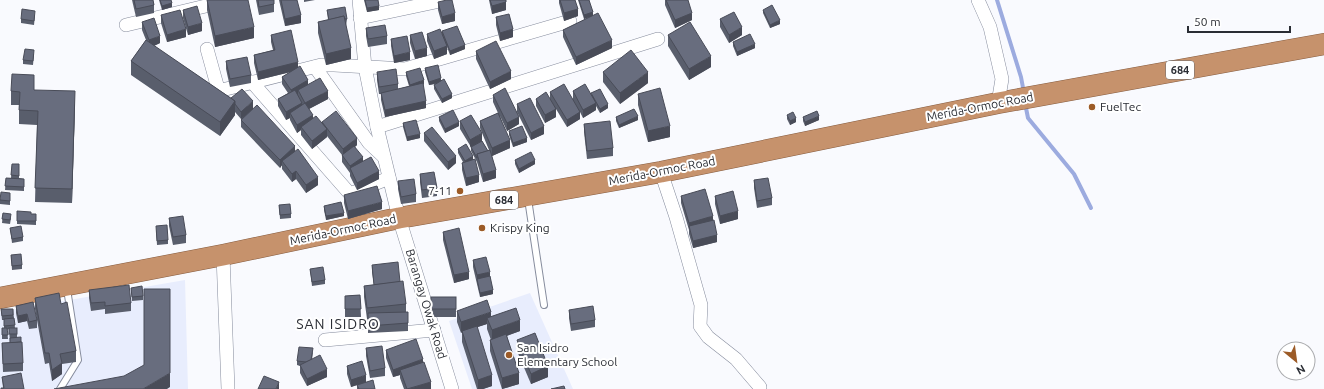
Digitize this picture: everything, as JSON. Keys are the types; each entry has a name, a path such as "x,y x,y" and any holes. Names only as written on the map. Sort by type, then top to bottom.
{"highway":[{"name":"Merida-Ormoc Road","path":"0,298 223,255 400,218 661,172 1003,102 1324,44"}],"street":[{"path":"126,25 231,0"},
{"name":"Barangay Owak Road","path":"359,0 365,67 384,157 400,218 452,389"},
{"path":"360,18 445,0"},
{"path":"978,0 990,27 1002,79 1003,102"},
{"path":"207,49 219,88 222,90 315,67 334,65 405,69 570,21"},
{"path":"377,127 658,39"},
{"path":"315,67 369,143 384,157"},
{"path":"252,82 350,194 390,178"},
{"path":"661,172 676,217 700,305 700,326 708,337 736,359 760,387"},
{"path":"223,255 228,389"},
{"path":"325,340 434,330"}],"lane":[{"path":"527,196 544,305"},
{"path":"60,389 78,360 67,286"}],"shaded area":[{"path":"185,280 188,389 0,389 0,312"},
{"name":"San Isidro Elementary School","path":"530,293 573,389 472,389 449,321"}],"building":[{"path":"134,0 153,0 154,5 136,9"},
{"path":"160,0 171,0 172,3 162,6"},
{"path":"207,0 248,0 254,27 215,36"},
{"path":"258,0 274,0 274,4 259,7"},
{"path":"281,0 297,0 301,15 285,19"},
{"path":"365,0 378,0 379,6 367,8"},
{"path":"452,0 455,13 442,17 438,2"},
{"path":"490,0 506,0 506,2 492,6"},
{"path":"560,0 575,0 578,9 564,13"},
{"path":"579,0 589,0 593,12 584,15"},
{"path":"666,0 688,0 692,13 675,20"},
{"path":"772,5 780,20 770,25 763,10"},
{"path":"197,6 202,23 188,27 183,10"},
{"path":"345,7 347,19 345,19 344,16 329,20 327,10"},
{"path":"22,9 35,11 34,21 21,19"},
{"path":"180,10 186,29 167,35 161,15"},
{"path":"734,12 742,27 729,35 720,19"},
{"path":"598,13 612,40 576,57 563,30"},
{"path":"509,14 513,29 500,33 496,17"},
{"path":"344,16 351,48 326,54 318,22"},
{"path":"154,18 160,36 149,40 142,22"},
{"path":"690,22 711,56 689,69 668,35"},
{"path":"385,25 387,36 368,39 366,28"},
{"path":"457,26 465,45 450,51 442,31"},
{"path":"440,29 447,46 434,51 427,34"},
{"path":"291,30 298,62 258,72 254,55 275,50 271,35"},
{"path":"422,32 427,48 415,51 410,35"},
{"path":"750,34 755,44 737,52 733,42"},
{"path":"407,36 410,52 394,56 391,39"},
{"path":"146,40 235,101 220,122 131,61"},
{"path":"496,41 511,71 490,82 476,51"},
{"path":"25,49 34,50 33,61 23,60"},
{"path":"631,50 648,72 620,93 603,72"},
{"path":"247,57 251,75 230,79 226,61"},
{"path":"438,65 441,78 429,82 425,68"},
{"path":"300,66 308,80 291,90 282,77"},
{"path":"420,68 424,80 410,85 406,72"},
{"path":"396,69 398,84 379,87 377,72"},
{"path":"12,74 34,75 34,90 75,91 72,189 35,188 38,111 19,110 20,92 11,91"},
{"path":"320,78 328,91 305,103 298,90"},
{"path":"444,79 452,94 442,99 434,85"},
{"path":"423,83 426,101 385,110 381,93"},
{"path":"564,84 580,112 567,120 550,92"},
{"path":"585,84 596,103 583,110 573,91"},
{"path":"505,88 519,117 507,123 493,95"},
{"path":"660,88 670,126 648,131 638,94"},
{"path":"242,89 253,101 241,112 235,104 235,101 231,98"},
{"path":"600,89 608,104 600,109 591,93"},
{"path":"295,90 302,103 286,112 278,99"},
{"path":"546,92 556,109 545,115 536,99"},
{"path":"530,98 544,126 531,133 517,104"},
{"path":"305,103 313,115 297,125 290,113"},
{"path":"257,105 295,146 280,160 241,120"},
{"path":"634,109 638,116 619,125 616,117"},
{"path":"453,110 459,122 445,129 439,117"},
{"path":"336,111 357,138 343,149 322,122"},
{"path":"817,111 819,116 805,122 803,117"},
{"path":"793,112 796,118 790,121 787,115"},
{"path":"498,113 510,140 492,148 480,121"},
{"path":"471,115 482,133 470,140 460,121"},
{"path":"316,116 327,129 312,141 301,127"},
{"path":"416,120 420,134 407,137 403,123"},
{"path":"610,121 613,148 587,151 584,124"},
{"path":"522,126 527,138 513,143 509,131"},
{"path":"432,127 456,156 448,162 424,133"},
{"path":"482,141 488,151 477,154 477,158 471,147"},
{"path":"466,144 473,156 465,161 458,149"},
{"path":"354,146 363,157 350,166 342,155"},
{"path":"298,149 318,177 306,185 296,171 292,174 282,161"},
{"path":"490,150 496,170 483,174 477,154"},
{"path":"531,152 535,160 519,169 515,160"},
{"path":"371,157 379,171 357,183 350,168"},
{"path":"475,159 479,175 466,178 462,163"},
{"path":"12,164 19,164 19,176 11,175"},
{"path":"434,172 437,188 422,190 420,174"},
{"path":"6,178 24,179 24,187 5,186"},
{"path":"768,178 772,198 757,201 754,180"},
{"path":"414,179 416,194 401,197 398,181"},
{"path":"377,186 382,202 348,211 344,195"},
{"path":"705,189 713,216 689,223 681,196"},
{"path":"733,191 738,211 720,216 715,196"},
{"path":"1,192 10,193 10,201 0,200"},
{"path":"341,202 344,213 326,216 324,206"},
{"path":"290,204 291,214 280,215 279,205"},
{"path":"17,211 36,214 36,221 17,221"},
{"path":"3,213 11,214 10,220 2,219"},
{"path":"183,216 186,235 173,237 169,218"},
{"path":"714,220 717,235 693,241 689,226"},
{"path":"167,225 168,240 157,241 156,226"},
{"path":"21,226 23,237 12,239 10,228"},
{"path":"459,228 469,272 454,275 443,232"},
{"path":"21,254 22,265 12,266 11,255"},
{"path":"486,257 490,272 477,275 473,260"},
{"path":"398,262 400,282 374,285 372,265"},
{"path":"323,267 325,280 312,282 310,269"},
{"path":"490,276 493,290 480,293 477,279"},
{"path":"403,281 406,304 367,308 364,286"},
{"path":"129,285 131,303 105,306 105,302 91,303 89,290"},
{"path":"142,286 143,296 132,297 131,288"},
{"path":"144,289 170,289 170,373 143,389 54,389 124,376 144,365"},
{"path":"59,293 61,304 67,302 76,351 60,354 62,363 52,370 49,353 45,353 35,298"},
{"path":"360,295 361,309 345,309 345,296"},
{"path":"431,297 456,297 456,309 431,309"},
{"path":"487,300 491,312 461,322 457,311"},
{"path":"33,302 37,320 29,322 27,314 18,316 16,306"},
{"path":"593,306 595,320 571,324 569,310"},
{"path":"516,308 520,320 492,330 487,318"},
{"path":"1,309 13,309 13,315 2,316"},
{"path":"408,312 408,323 368,326 368,313"},
{"path":"14,318 15,325 4,326 4,319"},
{"path":"477,326 492,375 478,380 462,331"},
{"path":"2,328 7,328 8,335 2,335"},
{"path":"9,328 17,328 17,334 9,334"},
{"path":"535,333 548,366 531,374 517,340"},
{"path":"506,334 519,373 502,378 490,340"},
{"path":"21,337 21,342 10,343 10,338"},
{"path":"416,339 423,359 393,370 386,350"},
{"path":"22,342 23,363 3,364 2,343"},
{"path":"382,346 385,368 370,371 366,348"},
{"path":"299,347 313,348 311,360 306,362 297,361"},
{"path":"320,355 327,369 307,379 300,365"},
{"path":"362,361 366,375 351,380 347,366"},
{"path":"424,362 431,382 407,389 400,370"},
{"path":"21,373 24,389 1,389 4,388 2,377"},
{"path":"264,376 279,382 276,389 258,389"},
{"path":"373,380 375,389 359,389 357,385"},
{"path":"564,386 565,389 551,389"}],"waterway":[{"path":"997,0 1021,77 1024,93"},
{"path":"1025,103 1028,118 1074,174 1091,208"}],"place":[{"name":"FuelTec","path":"1092,107"},
{"name":"7-11","path":"460,191"},
{"name":"Krispy King","path":"482,228"},
{"name":"San Isidro Elementary School","path":"509,355"}],"district":[{"name":"SAN ISIDRO","path":"338,324"}]}
